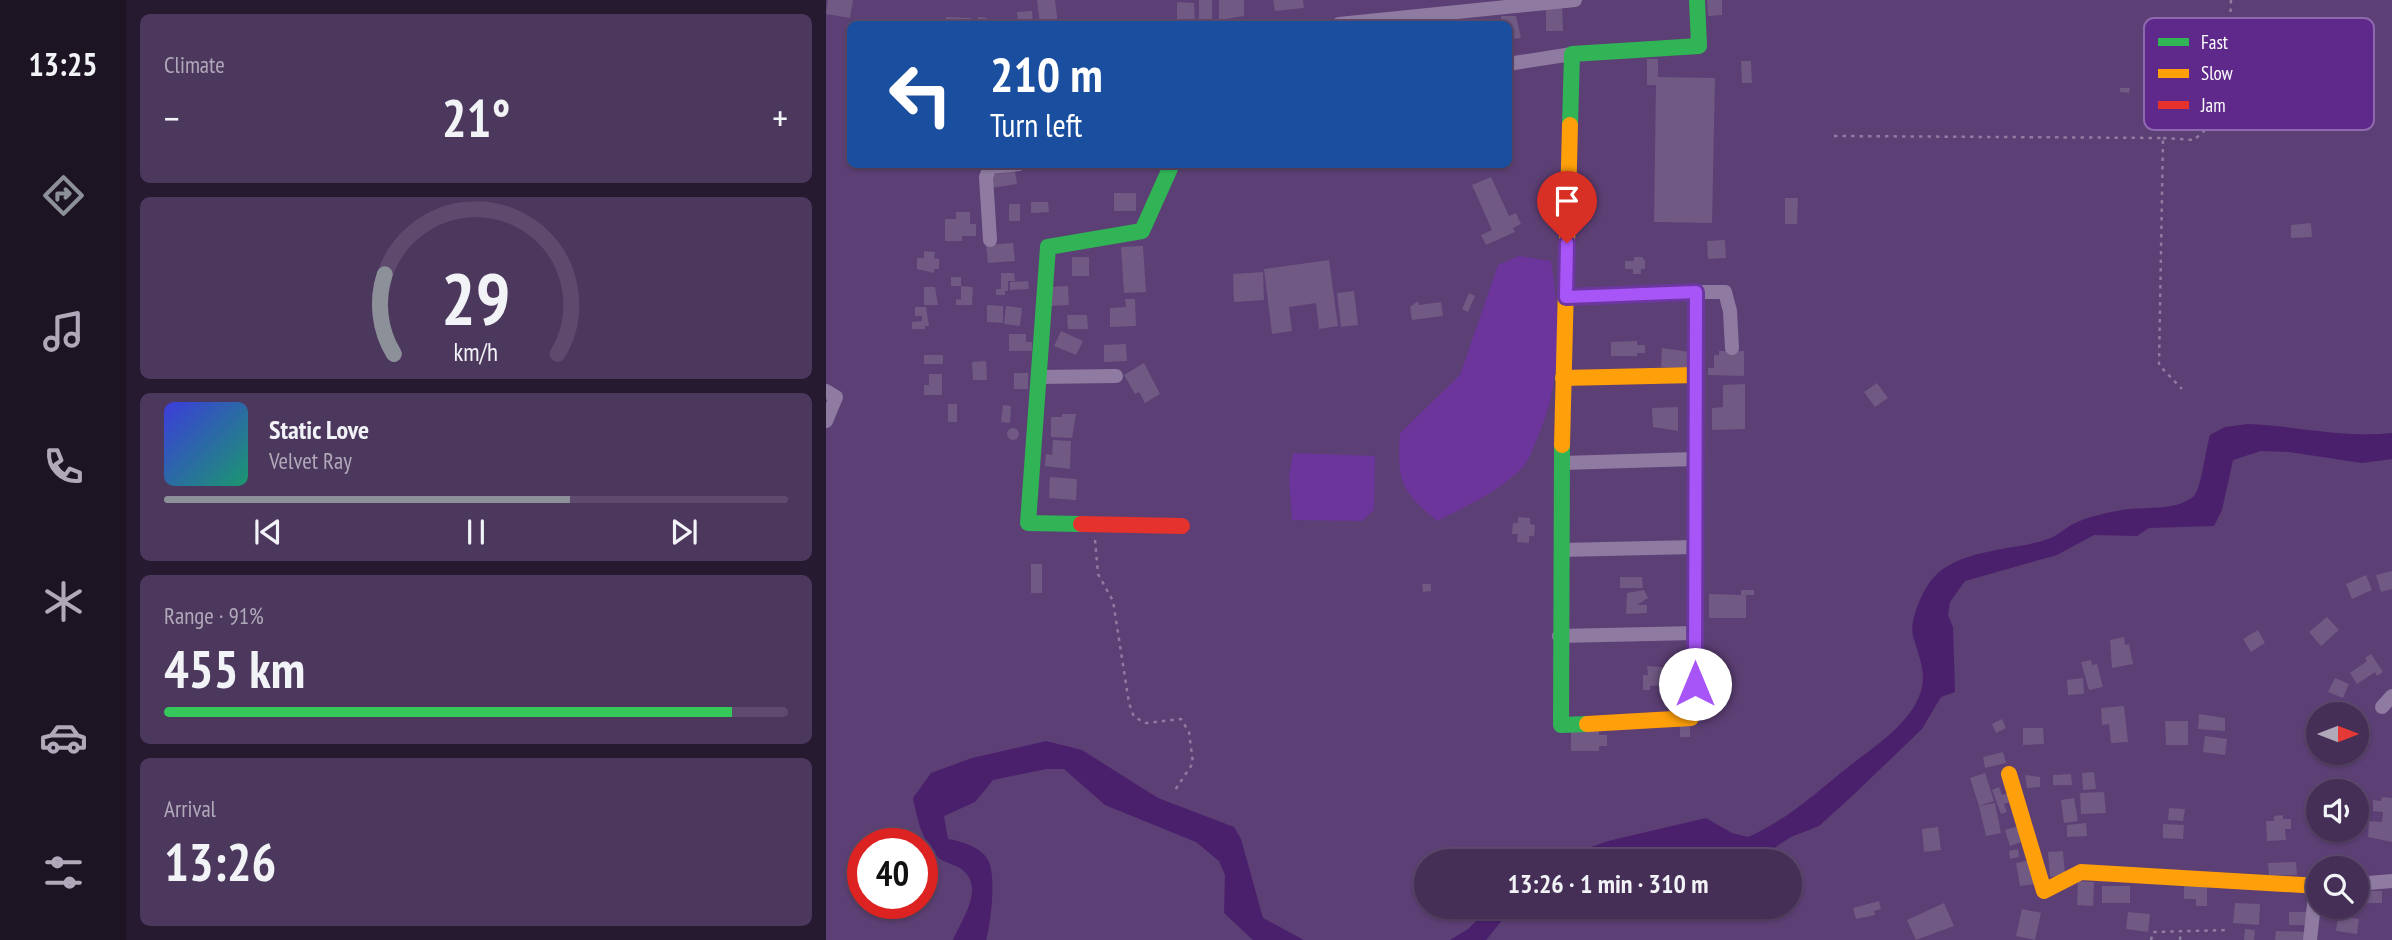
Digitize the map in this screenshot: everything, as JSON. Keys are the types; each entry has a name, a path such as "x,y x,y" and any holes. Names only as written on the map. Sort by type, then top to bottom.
{"street":[{"path":"1368,21 1575,0"},
{"path":"1512,63 1572,54 1699,46 1697,0"},
{"path":"1572,54 1563,377 1559,636 1561,725 1691,718 1695,710 1696,292"},
{"path":"990,168 986,177 990,240"},
{"path":"1170,168 1142,231 1048,247 1028,523 1182,526"},
{"path":"1566,297 1725,292 1730,311 1732,348"},
{"path":"1563,377 1696,375"},
{"path":"1038,377 1116,376"},
{"path":"826,391 836,397 826,421"},
{"path":"1562,463 1695,459"},
{"path":"1561,550 1695,547"},
{"path":"1559,636 1696,632"},
{"path":"2009,774 2044,891 2081,872 2306,886"},
{"path":"2369,883 2392,881"},
{"path":"2309,940 2312,919"}],"path":[{"path":"2230,18 2231,0"},
{"path":"1835,136 2194,140 2205,130"},
{"path":"2163,138 2159,365 2182,389"},
{"path":"1089,524 1095,536 1098,574 1114,601 1129,703 1134,717 1146,723 1181,719 1189,732 1193,763 1175,790"},
{"path":"2151,940 2153,932 2228,930"},
{"path":"2180,940 2181,932"}],"shaded area":[{"path":"1519,256 1551,261 1558,328 1555,374 1545,418 1531,454 1514,476 1471,504 1437,521 1415,501 1404,483 1399,463 1400,433 1460,375 1498,265"},
{"path":"2248,424 2338,433 2392,433 2392,459 2362,463 2289,452 2261,451 2233,460 2222,510 2214,526 2149,528 2137,536 2094,535 2057,555 1965,581 1950,602 1948,615 1953,627 1955,692 1941,697 1922,729 1819,826 1791,837 1772,849 1586,849 1608,841 1706,818 1732,833 1748,837 1777,822 1894,731 1912,710 1923,681 1913,636 1913,622 1921,597 1934,577 1945,568 1973,555 2048,539 2071,525 2102,514 2169,506 2186,501 2197,492 2210,435 2225,427"},
{"path":"1293,453 1375,456 1374,510 1362,521 1292,520 1289,477"},
{"path":"1046,741 1082,750 1158,798 1234,827 1241,839 1263,918 1304,940 1253,940 1224,913 1225,875 1219,861 1196,842 1105,805 1064,769 1046,769 993,780 975,802 944,816 948,839 966,843 982,853 989,862 992,879 991,912 986,940 953,940 970,902 971,883 967,874 938,857 938,828 920,828 913,798 931,773 972,758"},
{"path":"1478,919 1503,919 1486,940 1450,940"}],"building":[{"path":"828,0 853,0 850,18 826,14"},
{"path":"1037,0 1055,0 1058,21 1040,21"},
{"path":"1199,0 1212,0 1212,21 1199,21"},
{"path":"1219,0 1244,0 1244,16 1219,20"},
{"path":"1273,0 1303,0 1304,8 1275,11"},
{"path":"1707,0 1722,0 1722,15 1708,16"},
{"path":"1177,2 1194,3 1195,21 1177,21"},
{"path":"1562,5 1563,31 1546,31 1546,6"},
{"path":"1032,11 1033,21 1018,21 1017,12"},
{"path":"1501,16 1516,16 1521,38 1512,39 1512,21 1501,21"},
{"path":"946,17 971,18 971,21 946,21"},
{"path":"978,17 987,18 987,21 978,21"},
{"path":"1647,59 1658,59 1658,77 1715,78 1712,223 1654,222 1656,85 1647,85"},
{"path":"1741,61 1751,61 1752,83 1742,83"},
{"path":"2120,88 2130,88 2129,93 2120,92"},
{"path":"1015,171 1017,184 991,188 989,175"},
{"path":"1491,177 1509,216 1516,213 1521,224 1513,228 1515,232 1486,245 1481,235 1492,230 1472,185"},
{"path":"1114,193 1136,193 1136,211 1114,211"},
{"path":"1785,198 1798,198 1797,224 1785,224"},
{"path":"1031,202 1048,202 1049,212 1031,213"},
{"path":"1009,204 1020,204 1020,221 1009,221"},
{"path":"956,212 970,212 970,224 976,224 976,236 962,236 962,241 945,241 945,219 956,219"},
{"path":"2311,223 2312,237 2291,238 2291,225"},
{"path":"1725,240 1726,258 1708,259 1707,241"},
{"path":"1013,243 1015,261 988,263 986,245"},
{"path":"1143,246 1146,292 1124,293 1121,247"},
{"path":"924,251 935,252 934,258 939,259 939,269 934,269 934,273 917,269 917,258 924,258"},
{"path":"1072,257 1089,257 1089,276 1072,276"},
{"path":"1634,257 1642,257 1645,261 1645,269 1641,269 1641,274 1633,274 1633,269 1625,269 1625,261 1634,261"},
{"path":"1329,260 1338,326 1319,329 1316,303 1289,307 1292,331 1272,334 1264,269"},
{"path":"1263,272 1264,300 1234,302 1233,274"},
{"path":"1001,273 1014,273 1015,281 1008,281 1005,295 996,295 996,289 1001,289"},
{"path":"951,277 961,277 961,286 951,286"},
{"path":"1028,281 1029,289 1010,290 1010,282"},
{"path":"961,286 973,287 972,305 956,305 956,299 961,300"},
{"path":"1068,286 1069,305 1048,306 1048,287"},
{"path":"924,287 935,287 938,305 924,305"},
{"path":"1354,291 1358,325 1341,327 1337,293"},
{"path":"1469,293 1475,296 1468,312 1462,309"},
{"path":"1125,299 1135,299 1136,326 1110,327 1110,308 1126,307"},
{"path":"1418,301 1419,305 1441,302 1443,316 1412,320 1410,307"},
{"path":"987,305 1003,306 1003,323 987,322"},
{"path":"1006,306 1022,308 1020,326 1004,324"},
{"path":"915,307 926,307 929,326 925,326 925,329 912,329 912,322 922,321 922,316 915,316"},
{"path":"1067,315 1087,315 1088,329 1068,329"},
{"path":"1061,331 1083,341 1076,355 1054,346"},
{"path":"1009,334 1026,334 1026,342 1032,342 1032,351 1009,351"},
{"path":"1637,341 1637,345 1645,345 1645,353 1637,353 1637,356 1611,356 1611,342"},
{"path":"1126,344 1127,361 1104,362 1104,345"},
{"path":"1662,348 1690,352 1689,368 1661,367"},
{"path":"1719,351 1744,351 1744,376 1708,375 1708,368 1714,368 1714,355 1719,355"},
{"path":"924,355 943,355 943,364 924,364"},
{"path":"986,361 987,380 973,380 972,362"},
{"path":"1144,363 1160,394 1145,403 1139,392 1135,394 1124,375"},
{"path":"1014,373 1028,373 1028,389 1014,389"},
{"path":"929,374 942,374 942,395 924,395 924,385 929,385"},
{"path":"1877,383 1888,398 1875,407 1864,392"},
{"path":"1745,384 1745,429 1712,430 1712,408 1723,407 1723,385"},
{"path":"948,404 957,404 957,422 948,422"},
{"path":"1003,405 1011,406 1010,423 1001,422"},
{"path":"1678,407 1678,431 1653,427 1652,408"},
{"path":"1062,414 1076,414 1072,438 1051,437 1051,417 1062,417"},
{"path":"1013,428 1019,434 1013,440 1007,434"},
{"path":"1053,440 1071,441 1070,469 1045,466 1046,454 1052,455"},
{"path":"1050,477 1077,479 1076,500 1049,498"},
{"path":"1518,517 1530,518 1530,524 1535,525 1534,536 1529,536 1529,543 1517,542 1518,534 1512,534 1513,523 1518,523"},
{"path":"1031,564 1042,564 1042,593 1031,593"},
{"path":"2392,571 2392,589 2381,592 2376,575"},
{"path":"2366,575 2372,590 2352,599 2346,584"},
{"path":"1620,577 1642,577 1643,588 1620,588"},
{"path":"1422,584 1431,584 1431,591 1423,592"},
{"path":"1644,590 1648,598 1637,605 1647,605 1647,613 1626,614 1627,593"},
{"path":"1741,590 1754,590 1754,595 1746,595 1746,618 1709,618 1709,594 1741,595"},
{"path":"2327,617 2339,630 2321,646 2309,632"},
{"path":"2258,630 2265,643 2251,652 2243,639"},
{"path":"2124,637 2125,645 2129,644 2133,664 2112,668 2110,640"},
{"path":"2371,654 2383,672 2377,676 2375,672 2357,684 2350,673 2367,661 2365,658"},
{"path":"2091,660 2092,665 2097,664 2103,687 2089,690 2081,662"},
{"path":"1647,666 1673,668 1673,685 1650,686 1650,690 1643,690 1643,675 1648,675"},
{"path":"2083,678 2084,694 2068,695 2067,680"},
{"path":"2335,678 2349,684 2343,698 2328,692"},
{"path":"2124,706 2128,742 2111,743 2109,724 2102,725 2101,708"},
{"path":"2199,714 2225,718 2225,731 2198,729"},
{"path":"2002,719 2006,728 1996,733 1992,724"},
{"path":"2165,721 2188,721 2188,745 2166,745"},
{"path":"1680,726 1690,726 1690,737 1680,737"},
{"path":"2023,728 2043,728 2044,744 2023,745"},
{"path":"1571,730 1599,730 1599,735 1607,735 1607,746 1599,746 1599,751 1571,751"},
{"path":"2205,736 2227,739 2225,755 2203,752"},
{"path":"2003,752 2006,763 1985,768 1983,757"},
{"path":"2094,772 2096,789 2083,790 2082,773"},
{"path":"1985,773 1994,801 1979,806 1970,778"},
{"path":"2071,774 2072,785 2053,785 2053,775"},
{"path":"2025,775 2040,777 2040,787 2027,788"},
{"path":"1999,787 2002,795 2008,793 2011,802 2004,804 2007,812 2001,814 1992,790"},
{"path":"2104,792 2106,813 2081,814 2080,793"},
{"path":"2382,797 2392,798 2392,842 2369,837 2369,821 2382,822 2383,812 2373,811 2373,800 2381,801"},
{"path":"2074,798 2078,821 2064,823 2061,800"},
{"path":"1995,803 2001,833 1986,836 1979,806"},
{"path":"2169,808 2185,809 2183,821 2168,820"},
{"path":"2283,815 2283,819 2291,819 2291,829 2285,829 2286,840 2267,841 2266,821 2274,821 2274,816"},
{"path":"2086,823 2087,836 2067,837 2067,825"},
{"path":"2163,824 2184,825 2183,839 2163,838"},
{"path":"2022,825 2027,840 2010,846 2005,830"},
{"path":"1938,827 1941,850 1924,852 1922,829"},
{"path":"2018,849 2019,857 2010,859 2009,851"},
{"path":"2063,851 2065,875 2050,877 2048,852"},
{"path":"2031,860 2035,884 2020,886 2016,863"},
{"path":"2296,862 2297,875 2269,876 2268,863"},
{"path":"2078,881 2094,882 2093,906 2077,905"},
{"path":"2184,884 2207,884 2207,906 2196,906 2196,899 2184,899"},
{"path":"2102,886 2130,886 2130,903 2102,903"},
{"path":"2369,891 2382,891 2382,903 2369,903"},
{"path":"1879,901 1881,909 1874,911 1875,915 1856,919 1853,908"},
{"path":"1944,903 1954,926 1916,940 1907,920"},
{"path":"2235,903 2260,904 2259,925 2233,923"},
{"path":"2022,909 2041,913 2035,940 2016,936"},
{"path":"2128,912 2150,914 2148,932 2126,929"},
{"path":"2289,912 2306,912 2306,919 2311,919 2311,925 2289,925"},
{"path":"2338,919 2359,919 2357,934 2336,931"},
{"path":"2245,929 2255,930 2254,940 2244,940"},
{"path":"2276,931 2307,932 2307,940 2275,940"}],"traffic: fast":[{"path":"1570,125 1572,54 1699,46 1697,0"},
{"path":"1081,524 1028,523 1048,247 1142,231 1170,168"},
{"path":"1562,445 1561,725 1587,724"}],"traffic: slow":[{"path":"1562,445 1570,125"},
{"path":"1563,378 1696,375 1695,710 1691,718 1587,724"},
{"path":"2009,774 2044,891 2081,872 2306,885"}],"traffic: jam":[{"path":"1081,524 1182,526"}],"route":[{"path":"1567,243 1566,297 1696,292 1695,684"}]}
